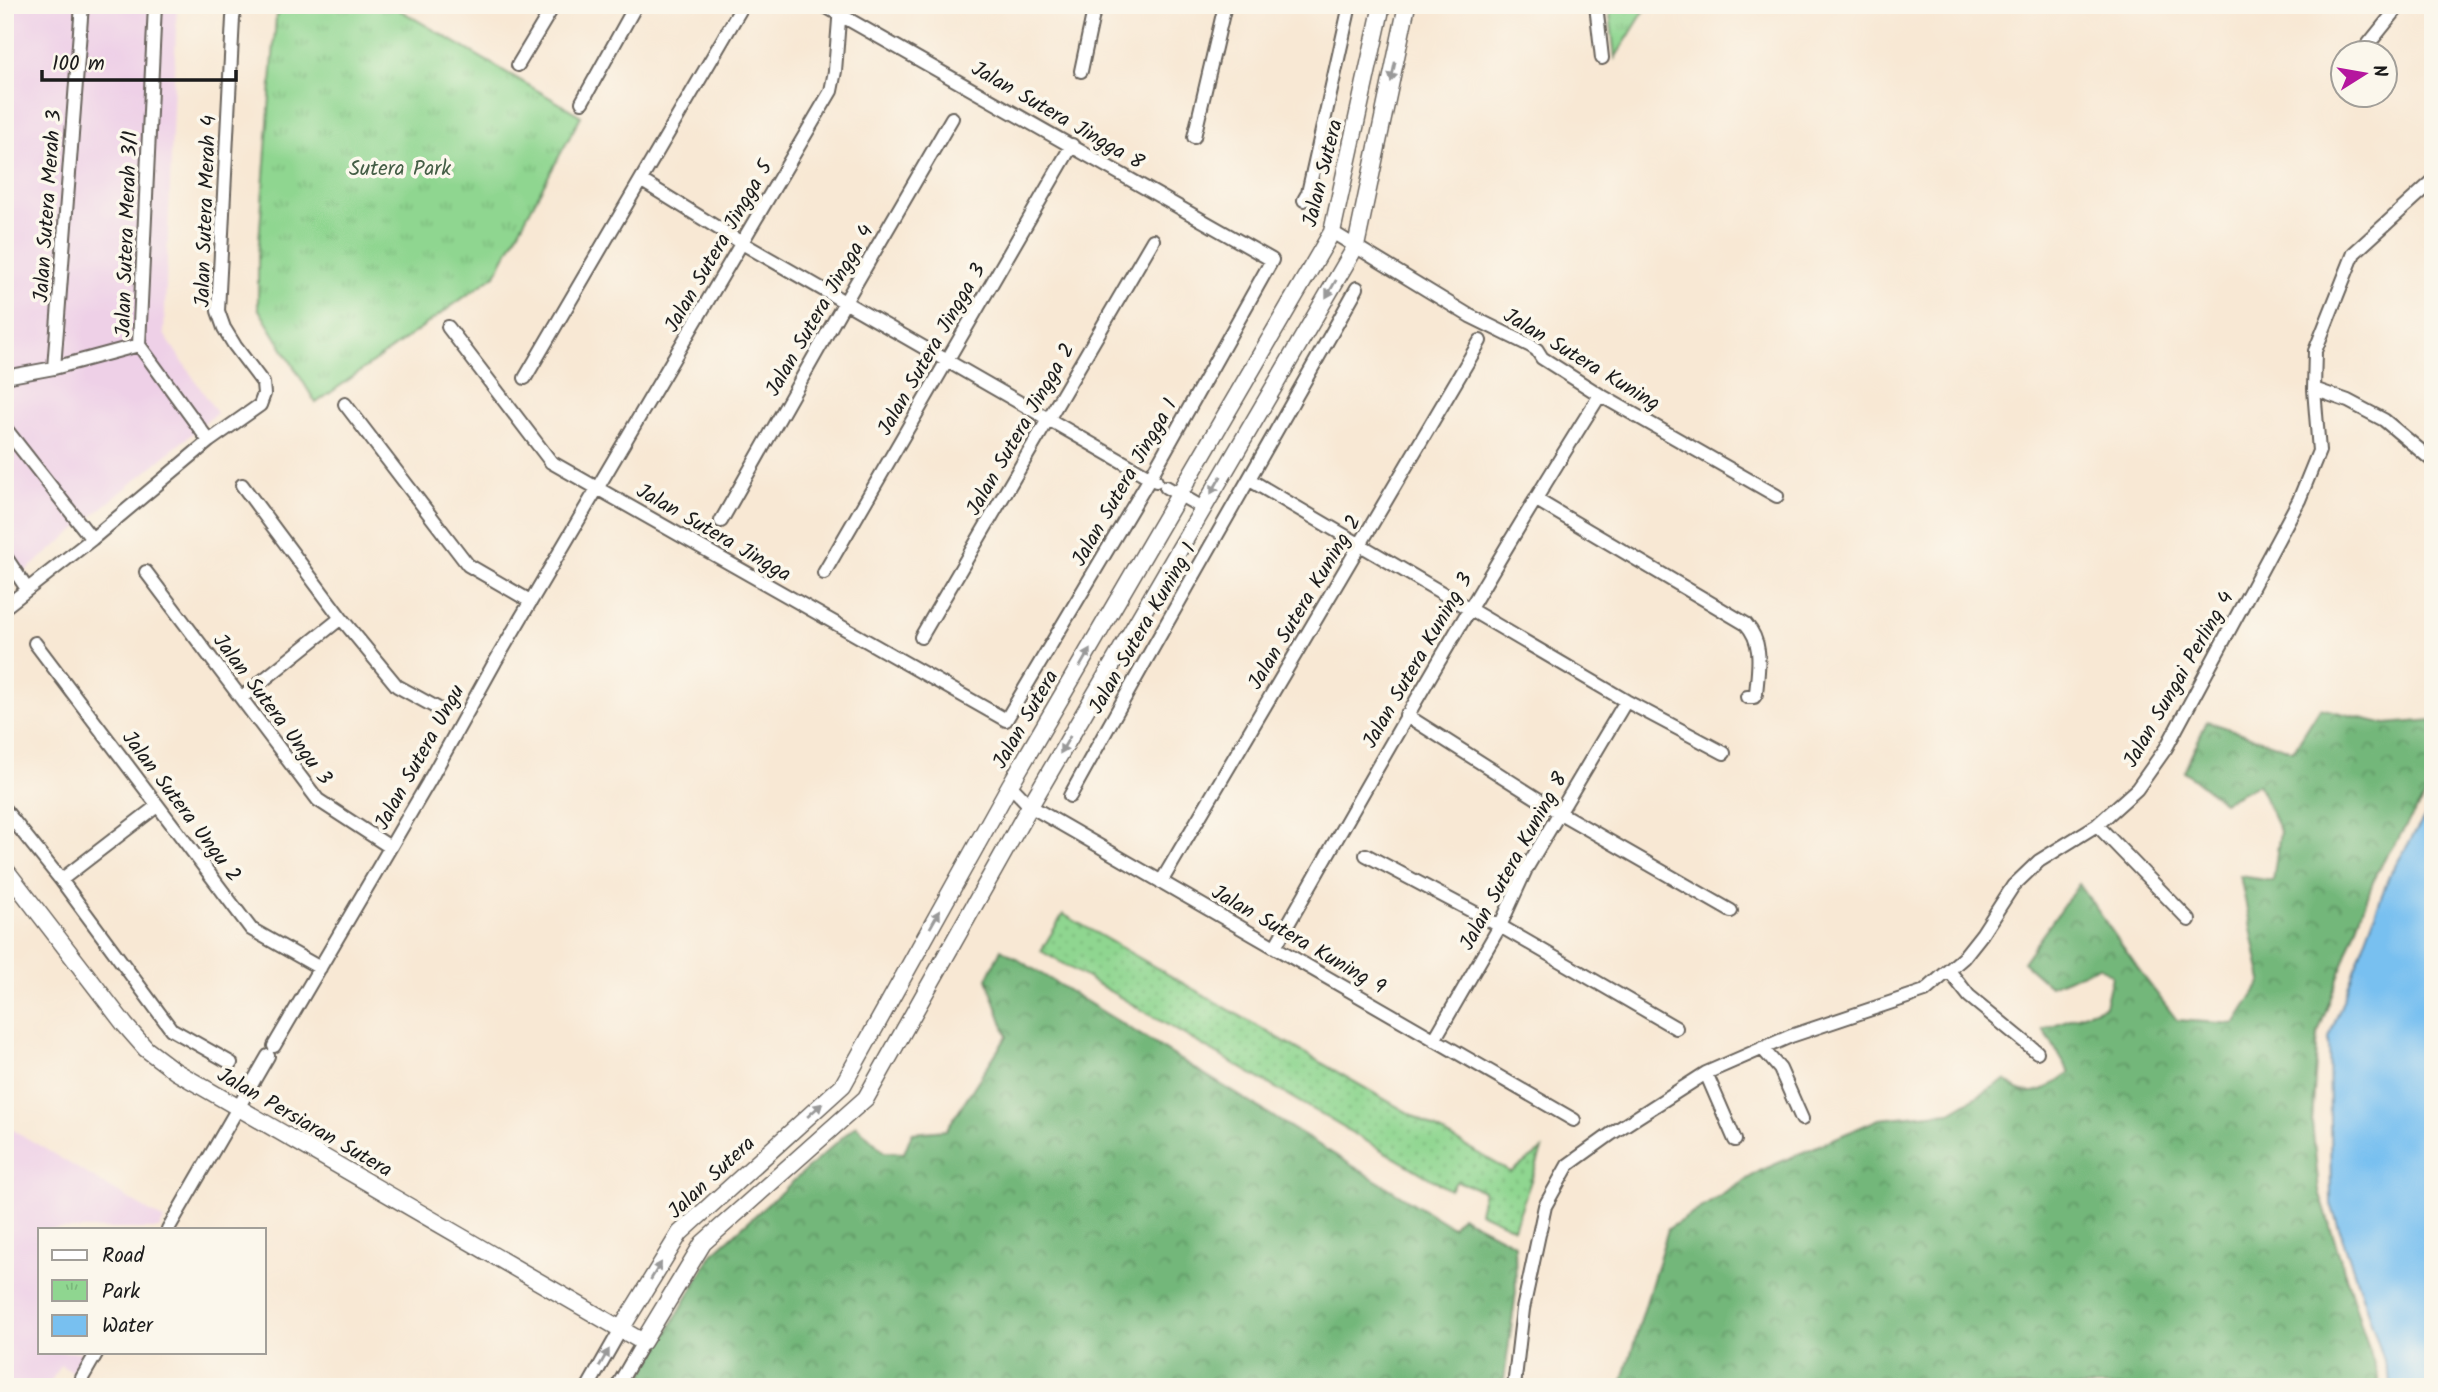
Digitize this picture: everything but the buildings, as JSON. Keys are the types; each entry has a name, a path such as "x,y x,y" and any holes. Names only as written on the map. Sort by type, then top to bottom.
{"street":[{"name":"Jalan Sutera Merah 3","path":"54,368 82,5"},
{"name":"Jalan Sutera Merah 3/1","path":"155,5 139,345 209,441"},
{"name":"Jalan Sutera Merah 4","path":"209,441 260,405 264,394 263,383 224,328 219,311 233,18 236,5"},
{"path":"518,65 554,5"},
{"path":"582,102 636,5"},
{"path":"525,378 743,5"},
{"name":"Jalan Sutera Jingga 8","path":"824,5 840,10 1272,260"},
{"path":"1081,71 1095,5"},
{"path":"1194,137 1225,5"},
{"path":"1304,200 1308,193 1350,5"},
{"name":"Jalan Sutera","path":"588,1387 680,1233 843,1085 1010,785 1163,485 1332,232 1382,5"},
{"name":"Jalan Sutera","path":"617,1387 703,1243 866,1098 1030,806 1356,246 1407,5"},
{"path":"1596,5 1602,58"},
{"path":"2373,38 2400,5"},
{"name":"Jalan Sutera Jingga 5","path":"598,488 831,91 840,10"},
{"name":"Jalan Sutera Jingga 4","path":"721,521 952,118"},
{"name":"Jalan Sutera Jingga 3","path":"824,573 1072,145"},
{"path":"642,181 743,243 1203,508"},
{"name":"Jalan Sungai Perling 4","path":"1514,1387 1523,1309 1545,1206 1568,1165 1706,1073 1791,1036 1925,991 1950,972 1982,934 2013,886 2039,861 2097,825 2137,789 2166,748 2300,500 2319,451 2314,388 2315,351 2354,253 2431,184"},
{"name":"Jalan Sutera Kuning","path":"1332,232 1470,316 1531,346 1542,358 1600,396 1777,496"},
{"name":"Jalan Sutera Jingga 2","path":"921,637 1153,240"},
{"name":"Jalan Sutera Jingga 1","path":"1006,720 1163,485 1272,260"},
{"name":"Jalan Sutera Kuning 1","path":"1070,796 1150,650 1250,480 1357,288"},
{"name":"Jalan Sutera Jingga","path":"448,327 551,462 1006,720"},
{"name":"Jalan Sutera Kuning 2","path":"1161,881 1479,341"},
{"path":"5,377 54,368 139,345"},
{"path":"2314,388 2348,401 2384,420 2433,461"},
{"name":"Jalan Sutera Kuning 3","path":"1275,947 1406,715 1439,665 1535,499 1600,396"},
{"path":"345,404 468,565 530,601"},
{"path":"5,428 92,539"},
{"path":"5,607 92,539 209,441"},
{"path":"1250,480 1626,701 1724,753"},
{"path":"242,485 341,618 397,686 437,708"},
{"name":"Jalan Sutera Ungu","path":"169,1228 598,488"},
{"path":"1535,499 1746,624 1755,634 1759,647 1756,694 1754,697 1747,697"},
{"path":"5,556 27,589"},
{"name":"Jalan Sutera Ungu 3","path":"146,572 318,800 390,848"},
{"path":"241,698 341,618"},
{"name":"Jalan Sutera Ungu 2","path":"35,643 251,929 320,968"},
{"name":"Jalan Sutera Kuning 8","path":"1434,1040 1500,926 1526,869 1626,701"},
{"path":"1406,715 1560,813 1731,911"},
{"name":"Jalan Sutera Kuning 9","path":"1010,785 1030,806 1574,1120"},
{"path":"61,880 157,806"},
{"path":"5,810 61,880 171,1028 231,1063"},
{"path":"2097,825 2189,920"},
{"path":"1366,855 1500,926 1676,1028"},
{"name":"Jalan Persiaran Sutera","path":"5,869 125,1025 146,1049 175,1071 643,1342"},
{"path":"1950,972 1969,996 2037,1052"},
{"path":"1762,1048 1780,1069 1802,1119"},
{"path":"1706,1073 1735,1140"},
{"path":"82,1378 96,1354"}],"shaded area":[{"path":"5,5 177,5 164,334 217,413 5,588"},
{"path":"5,1125 164,1220 160,1228 38,1228 38,1354 86,1354 74,1373 60,1365 48,1387 5,1387"}],"green space":[{"name":"Sutera Park","path":"282,5 391,5 581,116 495,275 316,403 258,308 258,255 276,17"},
{"path":"1609,5 1648,5 1615,58"},
{"path":"2320,708 2386,724 2433,720 2433,784 2377,871 2318,1033 2312,1123 2319,1191 2381,1387 1621,1387 1668,1229 1760,1171 1879,1119 1950,1112 2005,1080 2022,1091 2038,1091 2070,1073 2043,1029 2105,1006 2112,976 2099,966 2050,986 2023,962 2079,884 2177,1020 2235,1024 2262,981 2240,876 2273,881 2280,831 2258,784 2223,802 2184,771 2207,721 2293,751"},
{"path":"1063,914 1511,1172 1542,1150 1514,1228 1479,1212 1484,1191 1457,1181 1450,1190 1041,951"},
{"path":"1001,949 1452,1227 1461,1216 1515,1244 1516,1292 1503,1387 636,1387 712,1254 856,1125 884,1152 904,1153 912,1133 946,1130 1007,1036 987,979"}],"water":[{"path":"2433,803 2433,1387 2393,1387 2331,1204 2329,1038 2389,876"}]}
